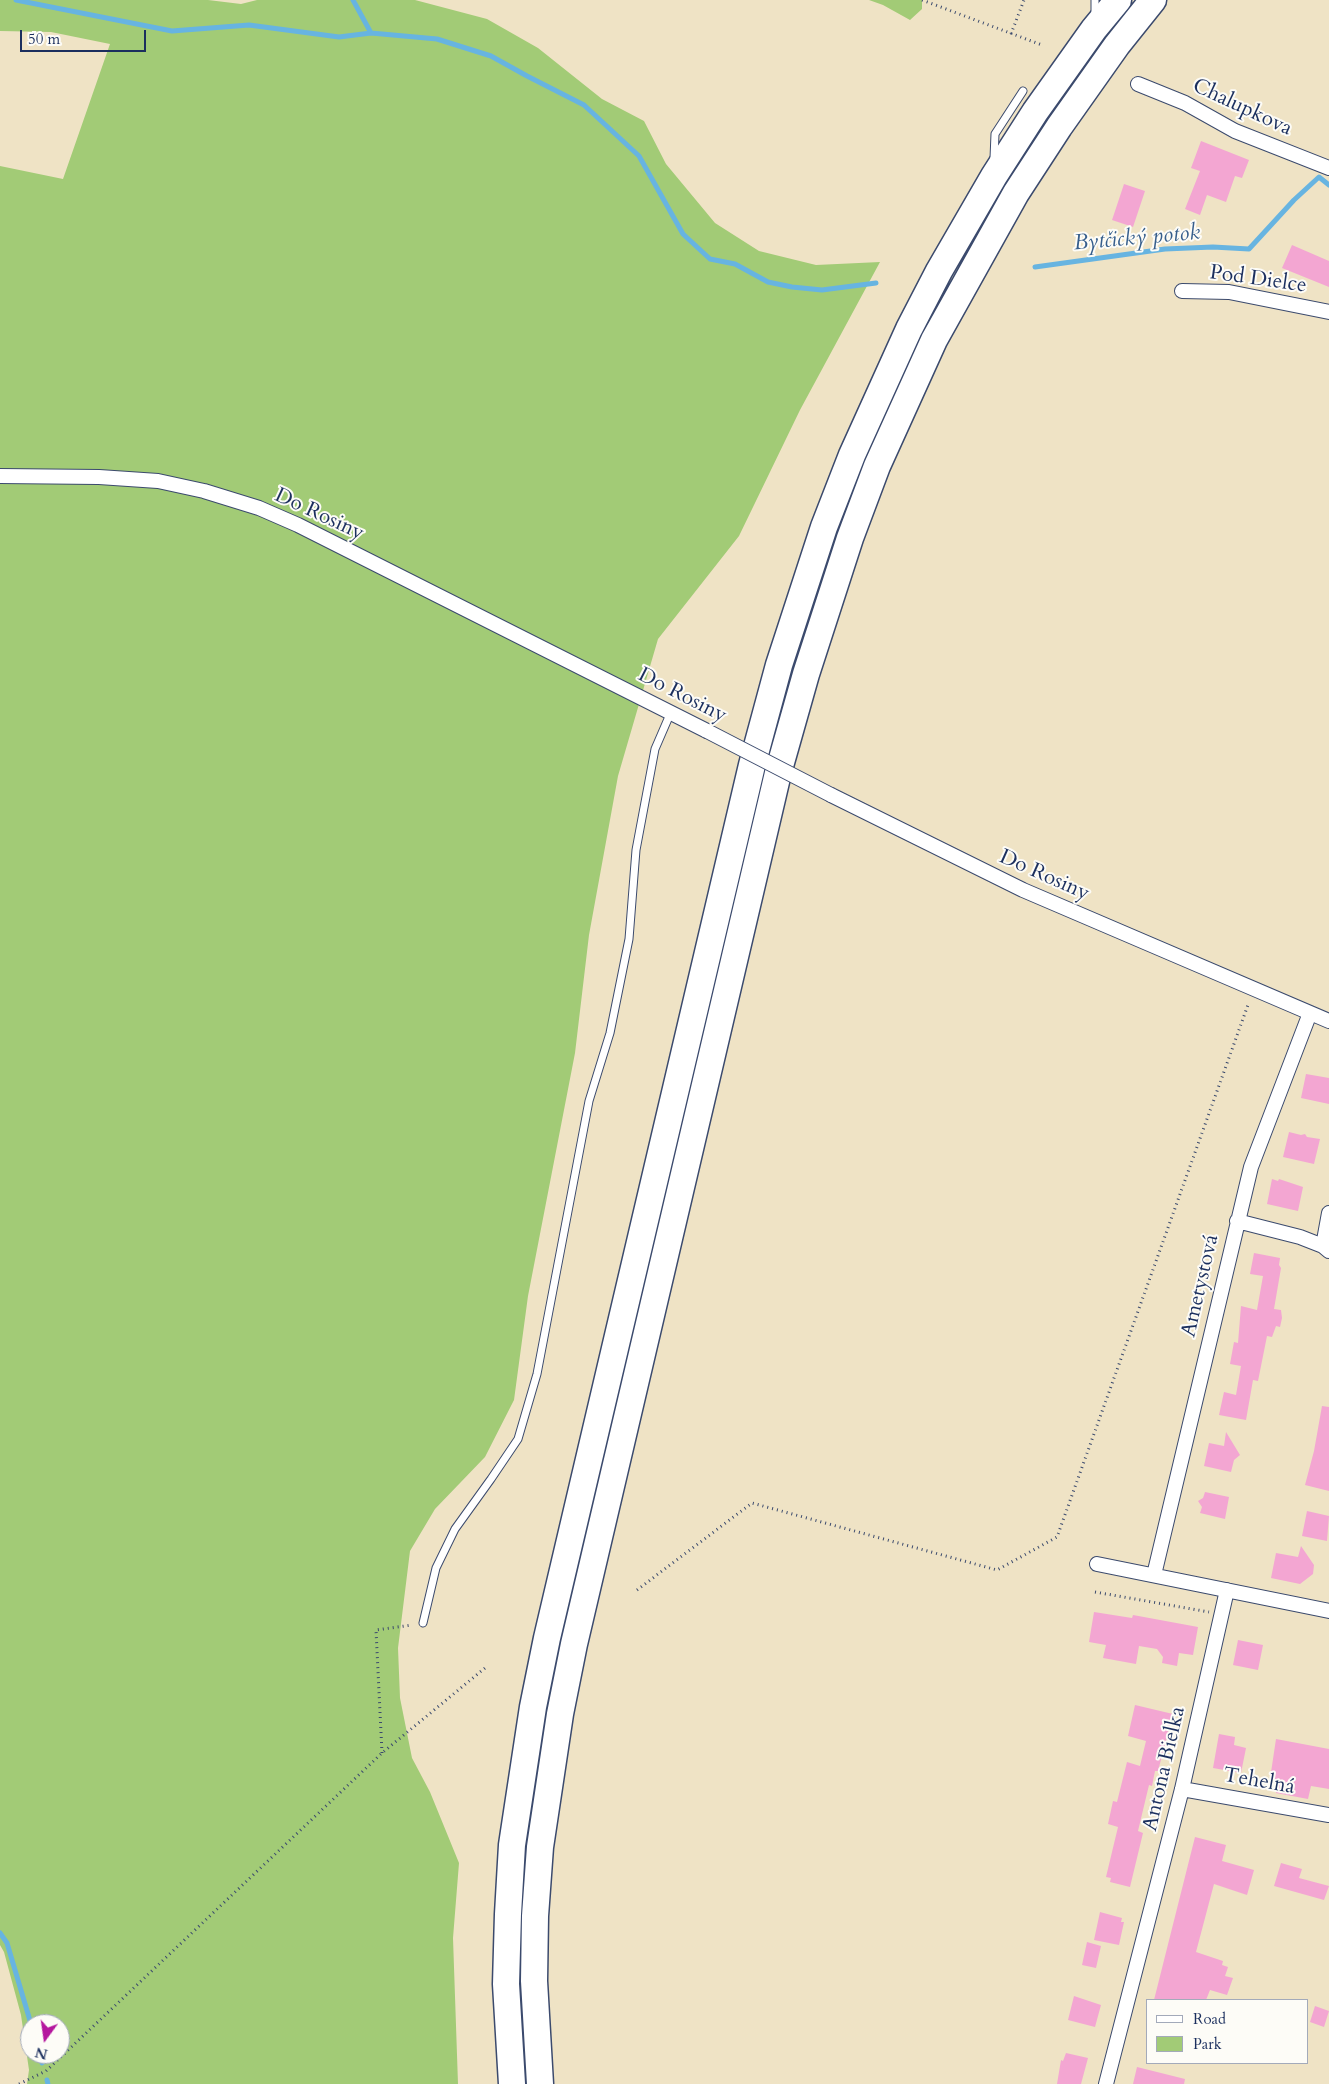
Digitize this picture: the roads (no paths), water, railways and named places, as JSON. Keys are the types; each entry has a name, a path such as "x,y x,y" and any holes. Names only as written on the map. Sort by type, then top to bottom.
{"highway":[{"path":"512,2084 506,1984 508,1914 512,1845 533,1707 547,1638 752,765 799,601 824,528 852,456 909,329 939,271 994,176 1035,112 1094,29 1118,0"},
{"path":"540,2084 534,1981 535,1916 540,1847 560,1714 576,1634 778,773 806,674 850,538 877,466 934,340 1016,192 1090,82 1153,0"}],"street":[{"name":"Chalupkova","path":"1138,84 1185,104 1235,131 1329,168"},
{"name":"Pod Dielce","path":"1182,291 1229,292 1329,312"},
{"name":"Do Rosiny","path":"0,476 99,477 158,481 204,491 259,508 298,525 1022,890 1329,1021"},
{"name":"Ametystová","path":"1154,1576 1251,1166 1310,1013"},
{"path":"1237,1221 1300,1237 1326,1249 1329,1213"},
{"path":"1097,1564 1329,1611"},
{"name":"Antona Bielka","path":"1106,2084 1182,1789 1227,1590"},
{"name":"Tehelná","path":"1182,1789 1329,1815"}],"lane":[{"path":"1094,29 1095,0"},
{"path":"994,176 995,134 1023,91"},
{"path":"423,1623 436,1568 455,1529 518,1439 537,1374 589,1101 610,1033 629,939 636,850 655,749 671,712"}],"waterway":[{"name":"Bytčický potok","path":"16,0 172,31 249,25 339,37 371,33 437,39 491,56 584,105 639,156 683,234 710,259 735,264 768,282 792,287 822,290 876,283"},
{"name":"Bytčický potok","path":"353,0 371,33"},
{"name":"Bytčický potok","path":"1035,267 1165,249 1213,247 1249,249 1294,200 1319,177 1329,185"},
{"path":"0,1933 7,1943 28,2014"},
{"path":"47,2080 48,2084"}]}
